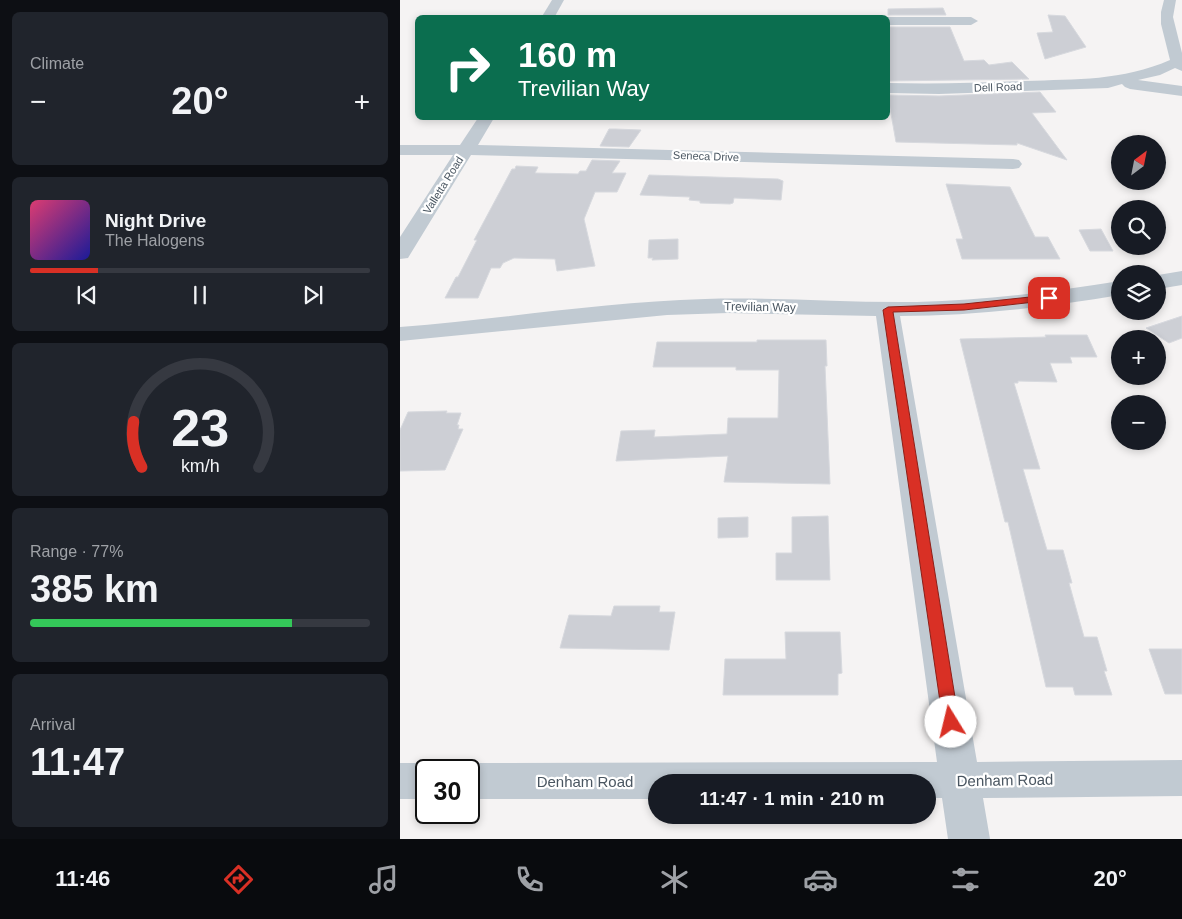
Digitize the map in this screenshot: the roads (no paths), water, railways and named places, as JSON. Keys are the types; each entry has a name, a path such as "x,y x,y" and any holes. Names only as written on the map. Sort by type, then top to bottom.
{"street":[{"path":"552,15 558,0"},
{"path":"1170,0 1166,14 1180,65"},
{"path":"890,21 971,21"},
{"name":"Dell Road","path":"1108,83 1180,65"},
{"name":"Dell Road","path":"890,88 939,89 1108,83 1140,84 1182,92"},
{"name":"Valletta Road","path":"400,254 485,120"},
{"name":"Seneca Drive","path":"400,150 1013,164"},
{"path":"1166,281 1182,278"},
{"name":"Trevilian Way","path":"400,334 445,332 655,309 704,306 888,310 973,306 1111,289"},
{"path":"888,310 969,839"},
{"name":"Denham Road","path":"480,781 1182,778"},
{"path":"400,781 415,781"}]}
